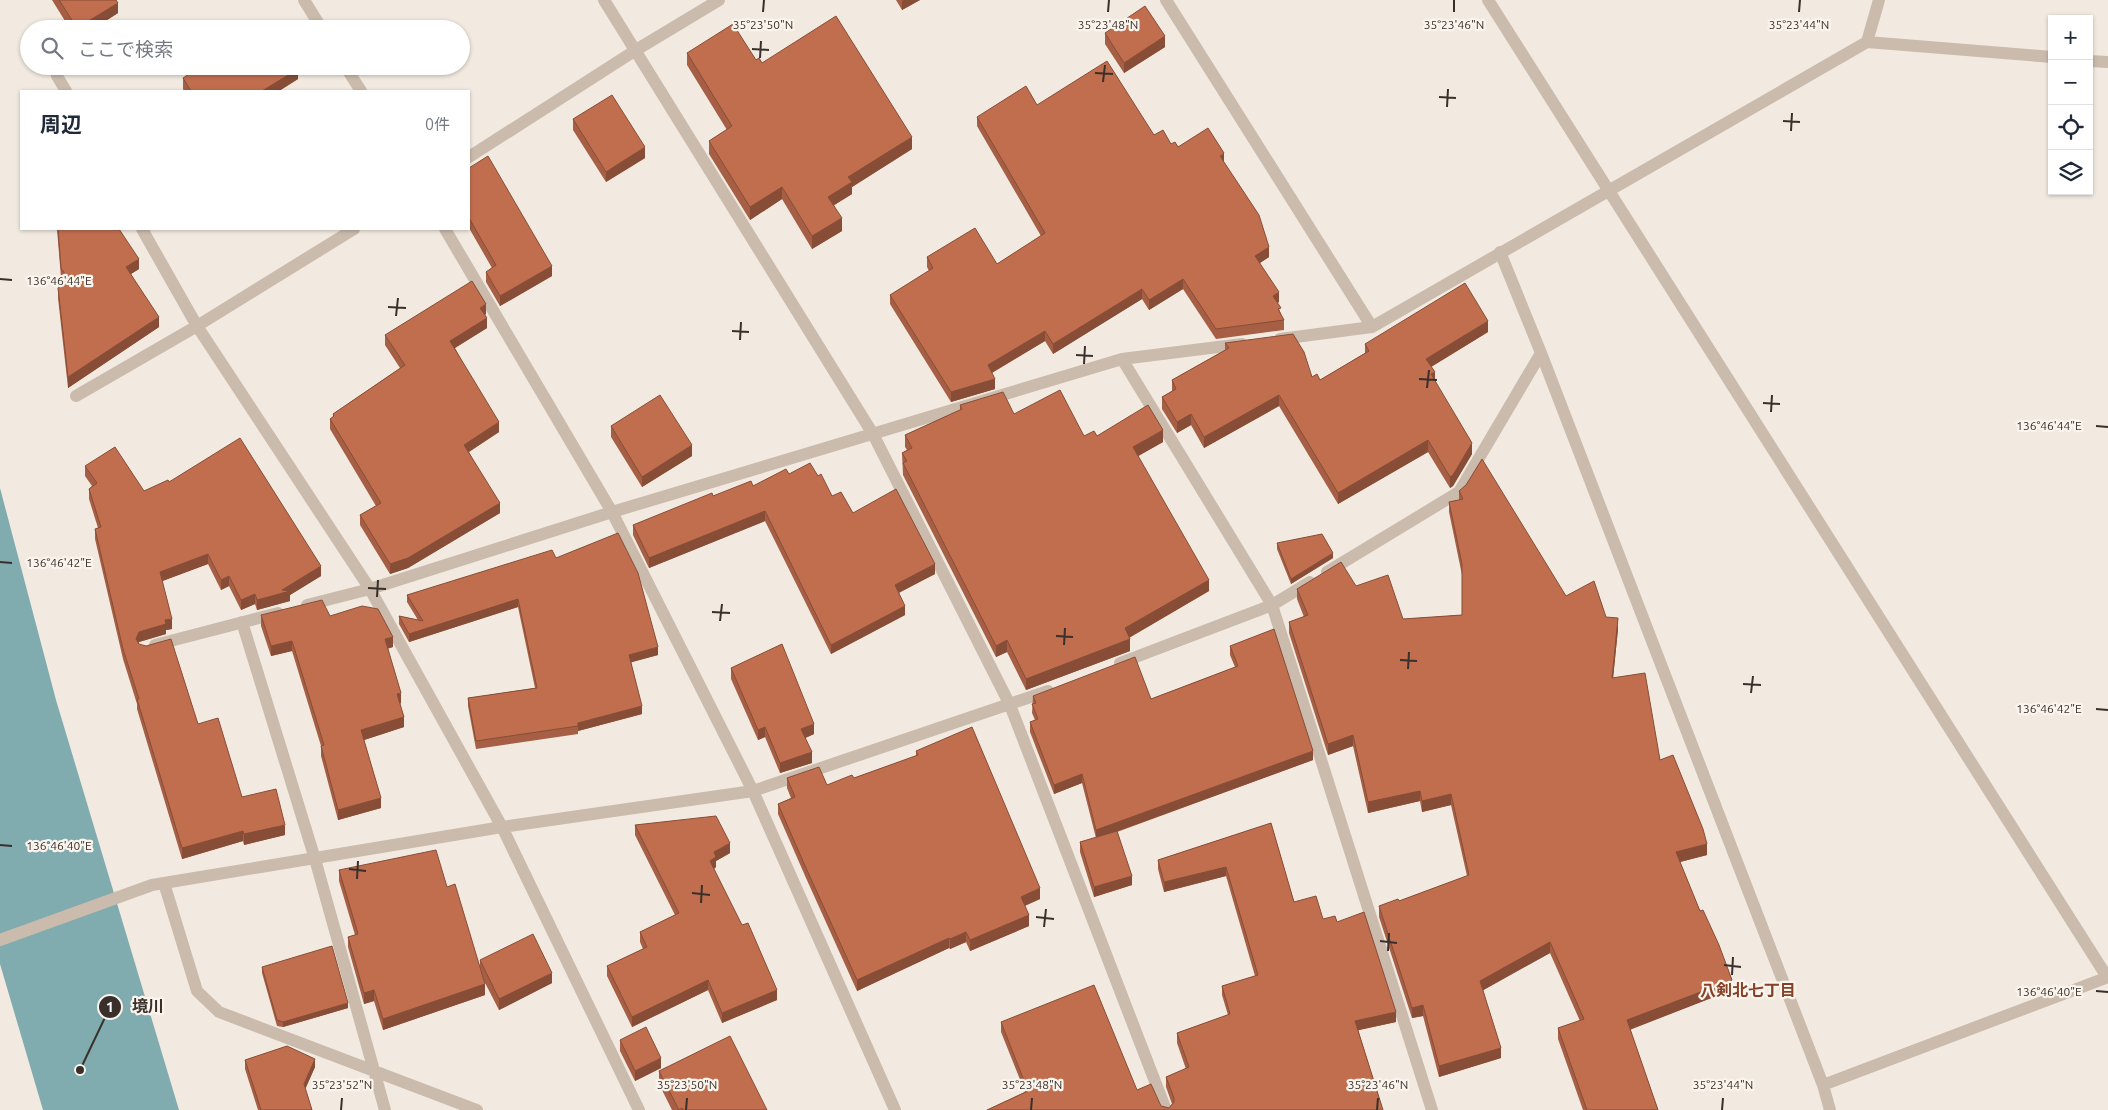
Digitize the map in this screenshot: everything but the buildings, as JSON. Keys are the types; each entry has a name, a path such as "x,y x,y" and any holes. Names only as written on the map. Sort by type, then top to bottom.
{"street":[{"path":"304,0 316,20"},
{"path":"604,0 873,434 1010,705 1166,1110"},
{"path":"470,156 636,50 719,0"},
{"path":"1166,0 1372,327"},
{"path":"1488,0 2107,977 1823,1085"},
{"path":"1868,42 1878,0"},
{"path":"144,648 370,589 612,512 1122,359 1372,327 1868,42 2048,57"},
{"path":"2093,61 2108,62"},
{"path":"351,75 360,90"},
{"path":"57,76 65,90"},
{"path":"143,230 196,326 370,589 502,828 639,1110"},
{"path":"76,396 196,326 352,230"},
{"path":"446,230 612,512 753,791 895,1110"},
{"path":"1500,252 1823,1085 1830,1110"},
{"path":"1109,667 1272,606 1459,492 1541,354"},
{"path":"1122,359 1272,606 1432,1110"},
{"path":"242,622 315,859 385,1110"},
{"path":"0,940 158,884 502,828 753,791 1010,705 1064,685"},
{"path":"158,884 197,991 219,1012 478,1110"}],"water":[{"path":"0,488 56,700 179,1110 43,1110 0,964"}],"place":[{"name":"境川","path":"80,1070"}],"district":[{"name":"八剣北七丁目","path":"1748,990"}]}
